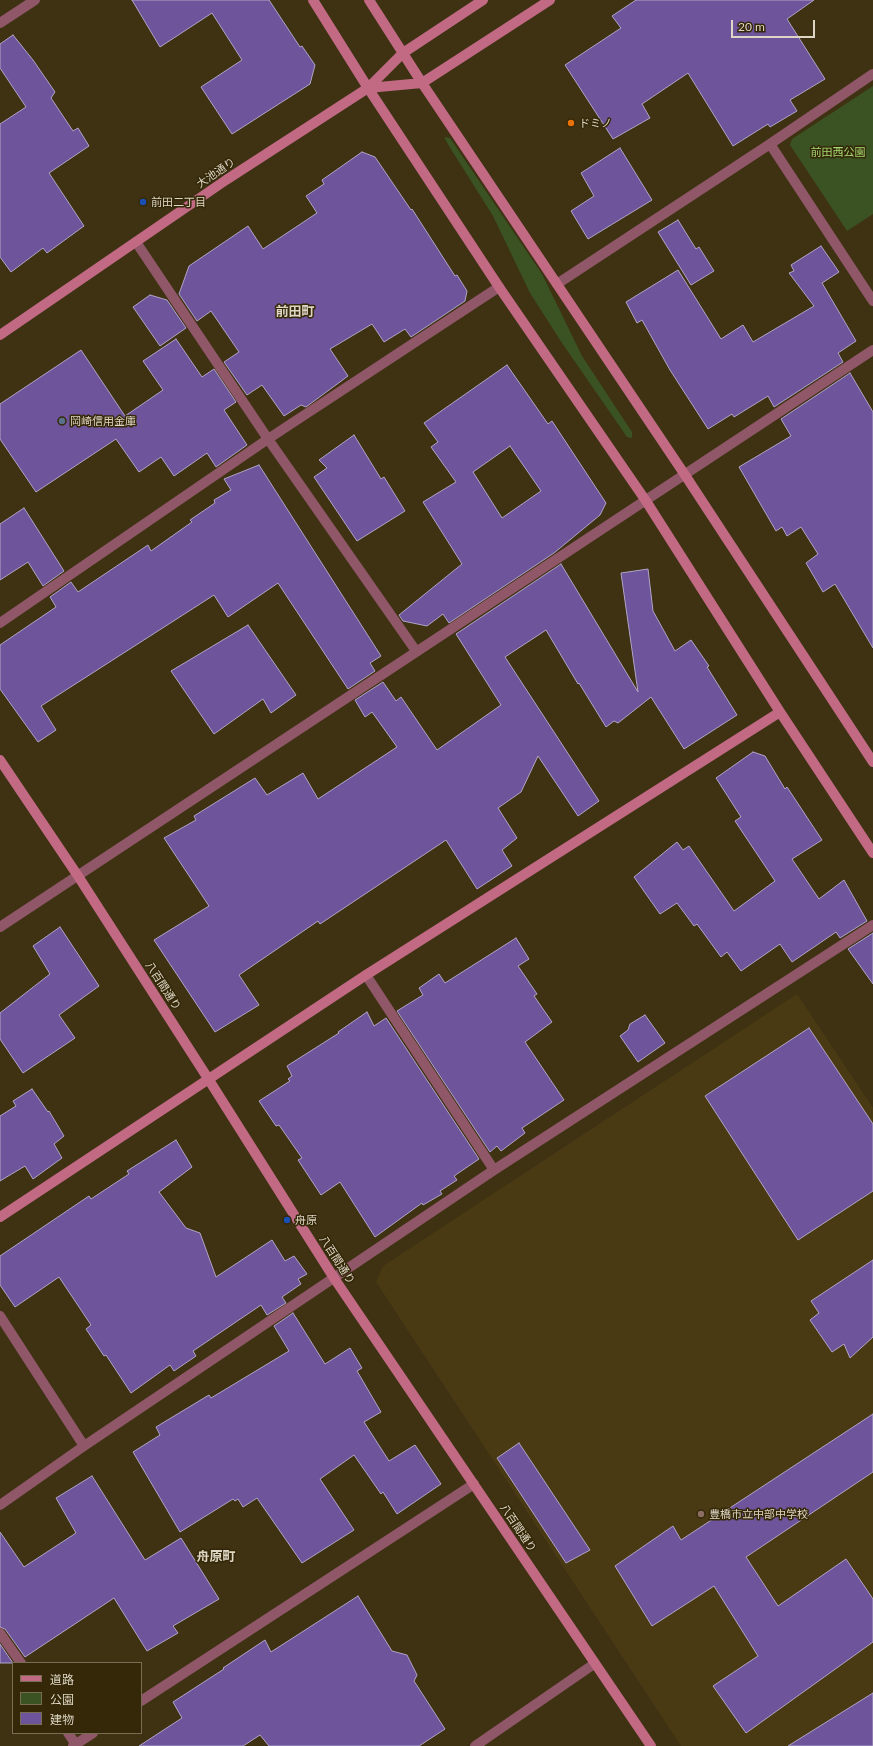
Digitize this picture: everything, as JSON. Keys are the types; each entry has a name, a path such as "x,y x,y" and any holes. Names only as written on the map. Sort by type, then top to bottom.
{"street":[{"path":"0,23 35,0"},
{"path":"314,0 368,88 499,287 646,501 780,712 873,853"},
{"path":"369,0 422,83 685,475 873,762"},
{"name":"大池通り","path":"0,335 226,180 368,88 403,53 482,0"},
{"name":"大池通り","path":"368,88 422,83 550,0"},
{"path":"557,284 770,144 873,74"},
{"path":"770,144 873,301"},
{"path":"136,242 268,439 416,651"},
{"path":"0,623 268,439 499,287"},
{"path":"0,927 873,350"},
{"path":"0,1217 366,975 780,712"},
{"name":"八百間通り","path":"0,760 78,876 334,1278 594,1664 651,1746"},
{"path":"0,1505 84,1446 494,1170 873,925"},
{"path":"366,975 494,1170"},
{"path":"0,1316 84,1446"},
{"path":"142,1700 474,1484"},
{"path":"0,1633 19,1662"},
{"path":"475,1746 594,1664"},
{"path":"69,1734 75,1745 92,1734"}],"shaded area":[{"name":"豊橋市立中部中学校","path":"797,994 873,1108 873,1746 681,1746 376,1282 383,1266"}],"green space":[{"name":"前田西公園","path":"873,86 873,214 847,231 790,145 792,139"},
{"path":"444,137 450,138 542,274 582,356 632,432 632,438 627,437 562,343 530,293 493,216"}],"building":[{"path":"132,0 269,0 300,47 302,46 315,65 310,84 232,134 201,87 242,60 212,13 160,47"},
{"path":"636,0 814,0 787,19 825,79 790,100 797,111 770,127 768,124 733,146 688,73 642,104 650,118 613,139 565,65 621,28 612,16"},
{"path":"13,35 33,60 55,92 51,98 73,131 78,128 89,146 49,173 84,226 47,253 43,248 11,272 0,257 0,124 26,107 0,68 0,44"},
{"path":"620,148 652,200 588,239 571,211 594,196 581,173"},
{"path":"362,152 375,157 411,210 412,209 455,276 457,275 467,291 465,301 411,337 405,329 384,342 372,324 330,349 348,376 306,407 301,405 284,416 262,385 247,395 224,362 239,352 211,311 197,321 179,294 189,266 248,226 263,249 317,213 306,196 324,184 322,180"},
{"path":"678,220 696,249 699,247 714,271 691,285 658,232"},
{"path":"821,246 839,272 822,283 856,341 838,353 843,362 774,407 768,396 734,417 732,414 708,429 670,370 642,320 637,323 626,302 678,270 721,339 743,325 753,342 814,306 789,273 794,271 791,265"},
{"path":"150,295 167,300 186,328 160,346 133,307"},
{"path":"176,339 202,377 214,369 236,402 224,410 247,445 216,467 207,453 174,476 161,457 139,472 116,439 36,492 0,439 0,404 81,350 125,416 163,390 143,361"},
{"path":"507,365 548,424 552,421 606,503 600,515 554,553 449,623 443,614 427,626 403,621 399,615 462,564 423,502 456,482 431,447 438,442 424,423","holes":["510,446 541,491 502,518 473,472"]},
{"path":"850,373 873,412 873,648 835,584 823,592 806,563 818,554 801,527 787,536 782,527 776,531 739,467 791,436 781,419"},
{"path":"354,435 381,479 384,477 405,511 357,541 314,477 327,468 319,460"},
{"path":"259,465 381,656 370,663 375,671 348,689 278,583 228,617 214,595 41,706 56,730 38,742 0,689 0,645 56,607 50,597 71,582 78,592 148,545 151,551 192,522 190,520 215,503 214,500 231,490 224,479"},
{"path":"24,508 64,571 43,586 28,562 0,580 0,524"},
{"path":"561,564 638,692 621,573 648,569 653,611 675,651 691,640 709,666 707,667 737,715 684,749 651,697 618,723 614,721 606,727 546,630 505,657 599,801 578,816 538,756 521,792 498,808 517,838 502,850 512,866 477,889 446,840 320,924 318,921 239,975 259,1005 215,1032 154,940 209,906 164,838 196,820 194,816 255,778 267,795 303,773 318,799 397,747 372,712 365,717 355,700 383,682 396,701 401,697 437,750 501,705 456,634"},
{"path":"248,625 296,695 271,713 263,699 214,734 171,671"},
{"path":"753,752 765,756 785,789 787,787 822,840 792,859 819,899 844,880 867,921 840,938 836,932 792,962 780,944 741,971 727,952 721,957 697,924 694,926 677,903 660,914 634,877 677,842 683,850 689,846 734,911 775,881 735,821 741,817 716,778"},
{"path":"60,927 99,986 59,1015 75,1038 23,1073 0,1039 0,1013 50,974 33,946"},
{"path":"873,933 873,984 848,949"},
{"path":"516,938 529,959 518,966 537,994 534,996 552,1022 525,1042 564,1100 522,1128 525,1133 501,1151 497,1146 490,1152 397,1011 423,995 419,988 439,974 445,983"},
{"path":"367,1012 374,1026 386,1018 479,1159 454,1176 457,1180 440,1191 442,1194 423,1205 422,1203 375,1237 340,1182 321,1195 298,1160 302,1158 279,1125 276,1126 259,1101 290,1081 288,1079 292,1076 287,1066 339,1033 338,1032"},
{"path":"645,1015 665,1043 638,1062 620,1036 628,1030 630,1024"},
{"path":"809,1028 873,1124 873,1191 798,1240 705,1096"},
{"path":"32,1089 48,1112 49,1111 64,1136 54,1144 62,1158 33,1179 25,1166 0,1181 0,1116 16,1106 13,1101"},
{"path":"176,1140 192,1167 159,1192 186,1228 200,1233 216,1277 272,1240 285,1261 294,1256 307,1274 298,1279 301,1284 282,1297 286,1303 267,1315 261,1305 193,1351 196,1356 174,1371 170,1365 131,1393 106,1355 104,1356 86,1329 91,1325 59,1277 15,1307 0,1285 0,1256 89,1196 91,1199 129,1174 127,1171"},
{"path":"873,1260 873,1337 850,1358 844,1344 832,1352 810,1320 819,1313 811,1301"},
{"path":"293,1313 325,1364 350,1348 362,1368 357,1371 381,1412 364,1422 389,1461 415,1445 441,1484 397,1514 383,1492 381,1494 354,1455 320,1479 354,1530 302,1563 257,1498 243,1507 238,1499 235,1501 233,1499 180,1532 133,1452 160,1435 156,1427 209,1395 211,1398 289,1351 274,1326"},
{"path":"873,1414 873,1472 746,1557 778,1606 846,1559 873,1599 873,1642 746,1733 713,1686 758,1656 714,1586 652,1626 615,1566 673,1526 681,1540"},
{"path":"519,1443 590,1550 566,1563 497,1458"},
{"path":"92,1476 145,1560 181,1538 219,1599 173,1626 178,1633 147,1651 114,1598 25,1657 5,1629 0,1627 0,1532 24,1567 76,1533 56,1498"},
{"path":"358,1596 392,1651 407,1655 417,1675 414,1681 445,1729 419,1746 269,1746 260,1735 243,1746 139,1746 182,1718 173,1702 265,1640 271,1652"},
{"path":"0,1644 12,1662 0,1663"},
{"path":"873,1693 873,1746 788,1746"}],"place":[{"name":"ドミノ","path":"571,123"},
{"name":"前田二丁目","path":"143,202"},
{"name":"岡崎信用金庫","path":"62,421"},
{"name":"舟原","path":"287,1220"},
{"name":"豊橋市立中部中学校","path":"701,1514"}],"district":[{"name":"前田町","path":"295,312"},
{"name":"舟原町","path":"216,1557"}]}
